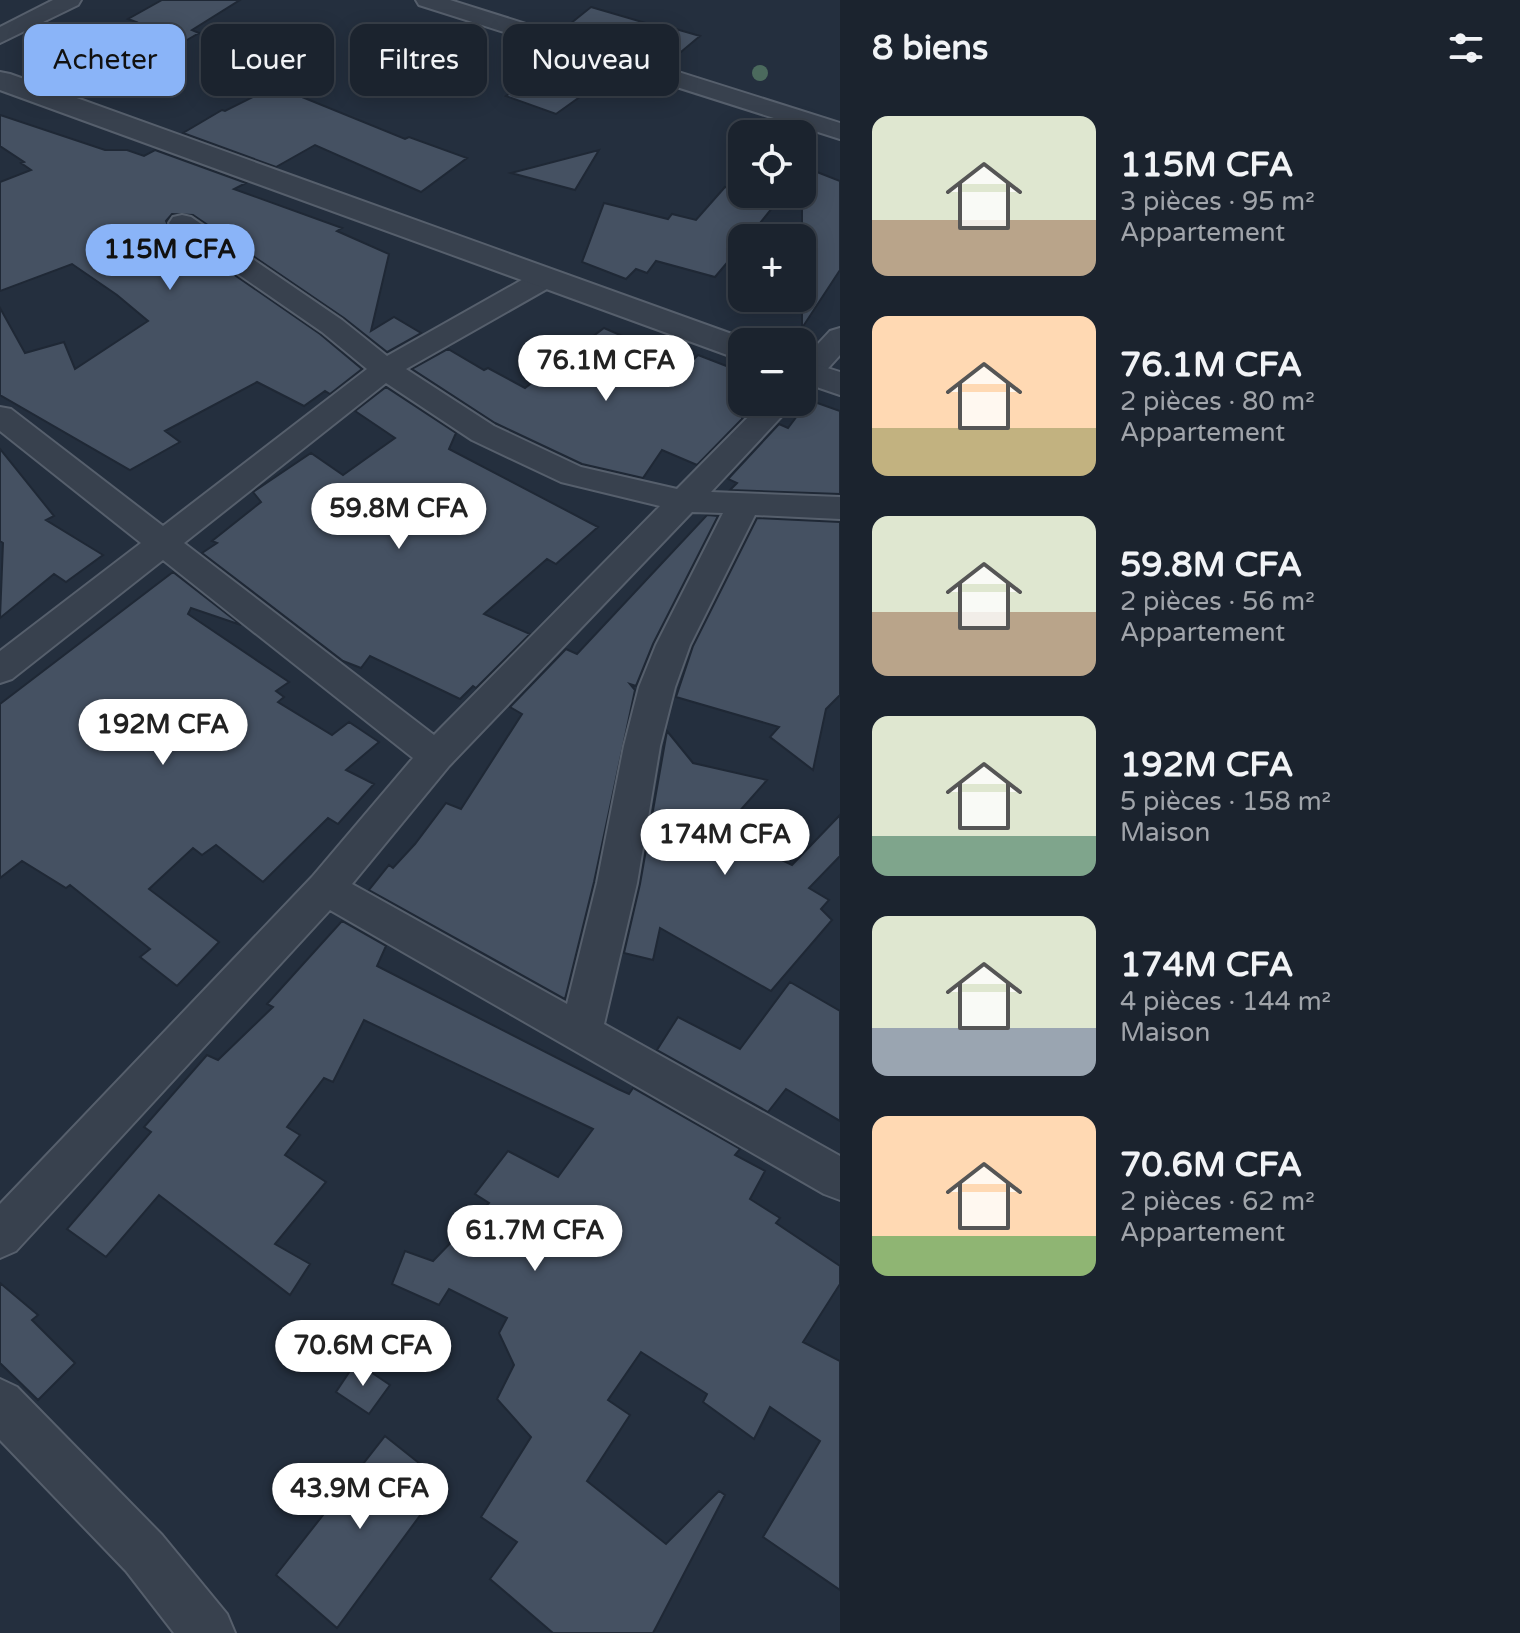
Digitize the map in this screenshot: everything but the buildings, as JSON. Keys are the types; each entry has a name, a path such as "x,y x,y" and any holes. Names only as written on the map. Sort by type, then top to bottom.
{"street":[{"path":"0,36 70,0"},
{"path":"427,0 840,131"},
{"path":"0,80 728,344"},
{"path":"182,223 332,326 385,369 483,433 572,475 684,501 840,508"},
{"path":"0,670 385,369 544,279"},
{"path":"816,372 840,337"},
{"path":"0,416 436,756"},
{"path":"0,1236 326,888 436,756 766,416"},
{"path":"581,1033 617,883 642,746 657,687 673,645 743,506"},
{"path":"326,888 840,1179"},
{"path":"0,1404 144,1553 208,1633"}]}
